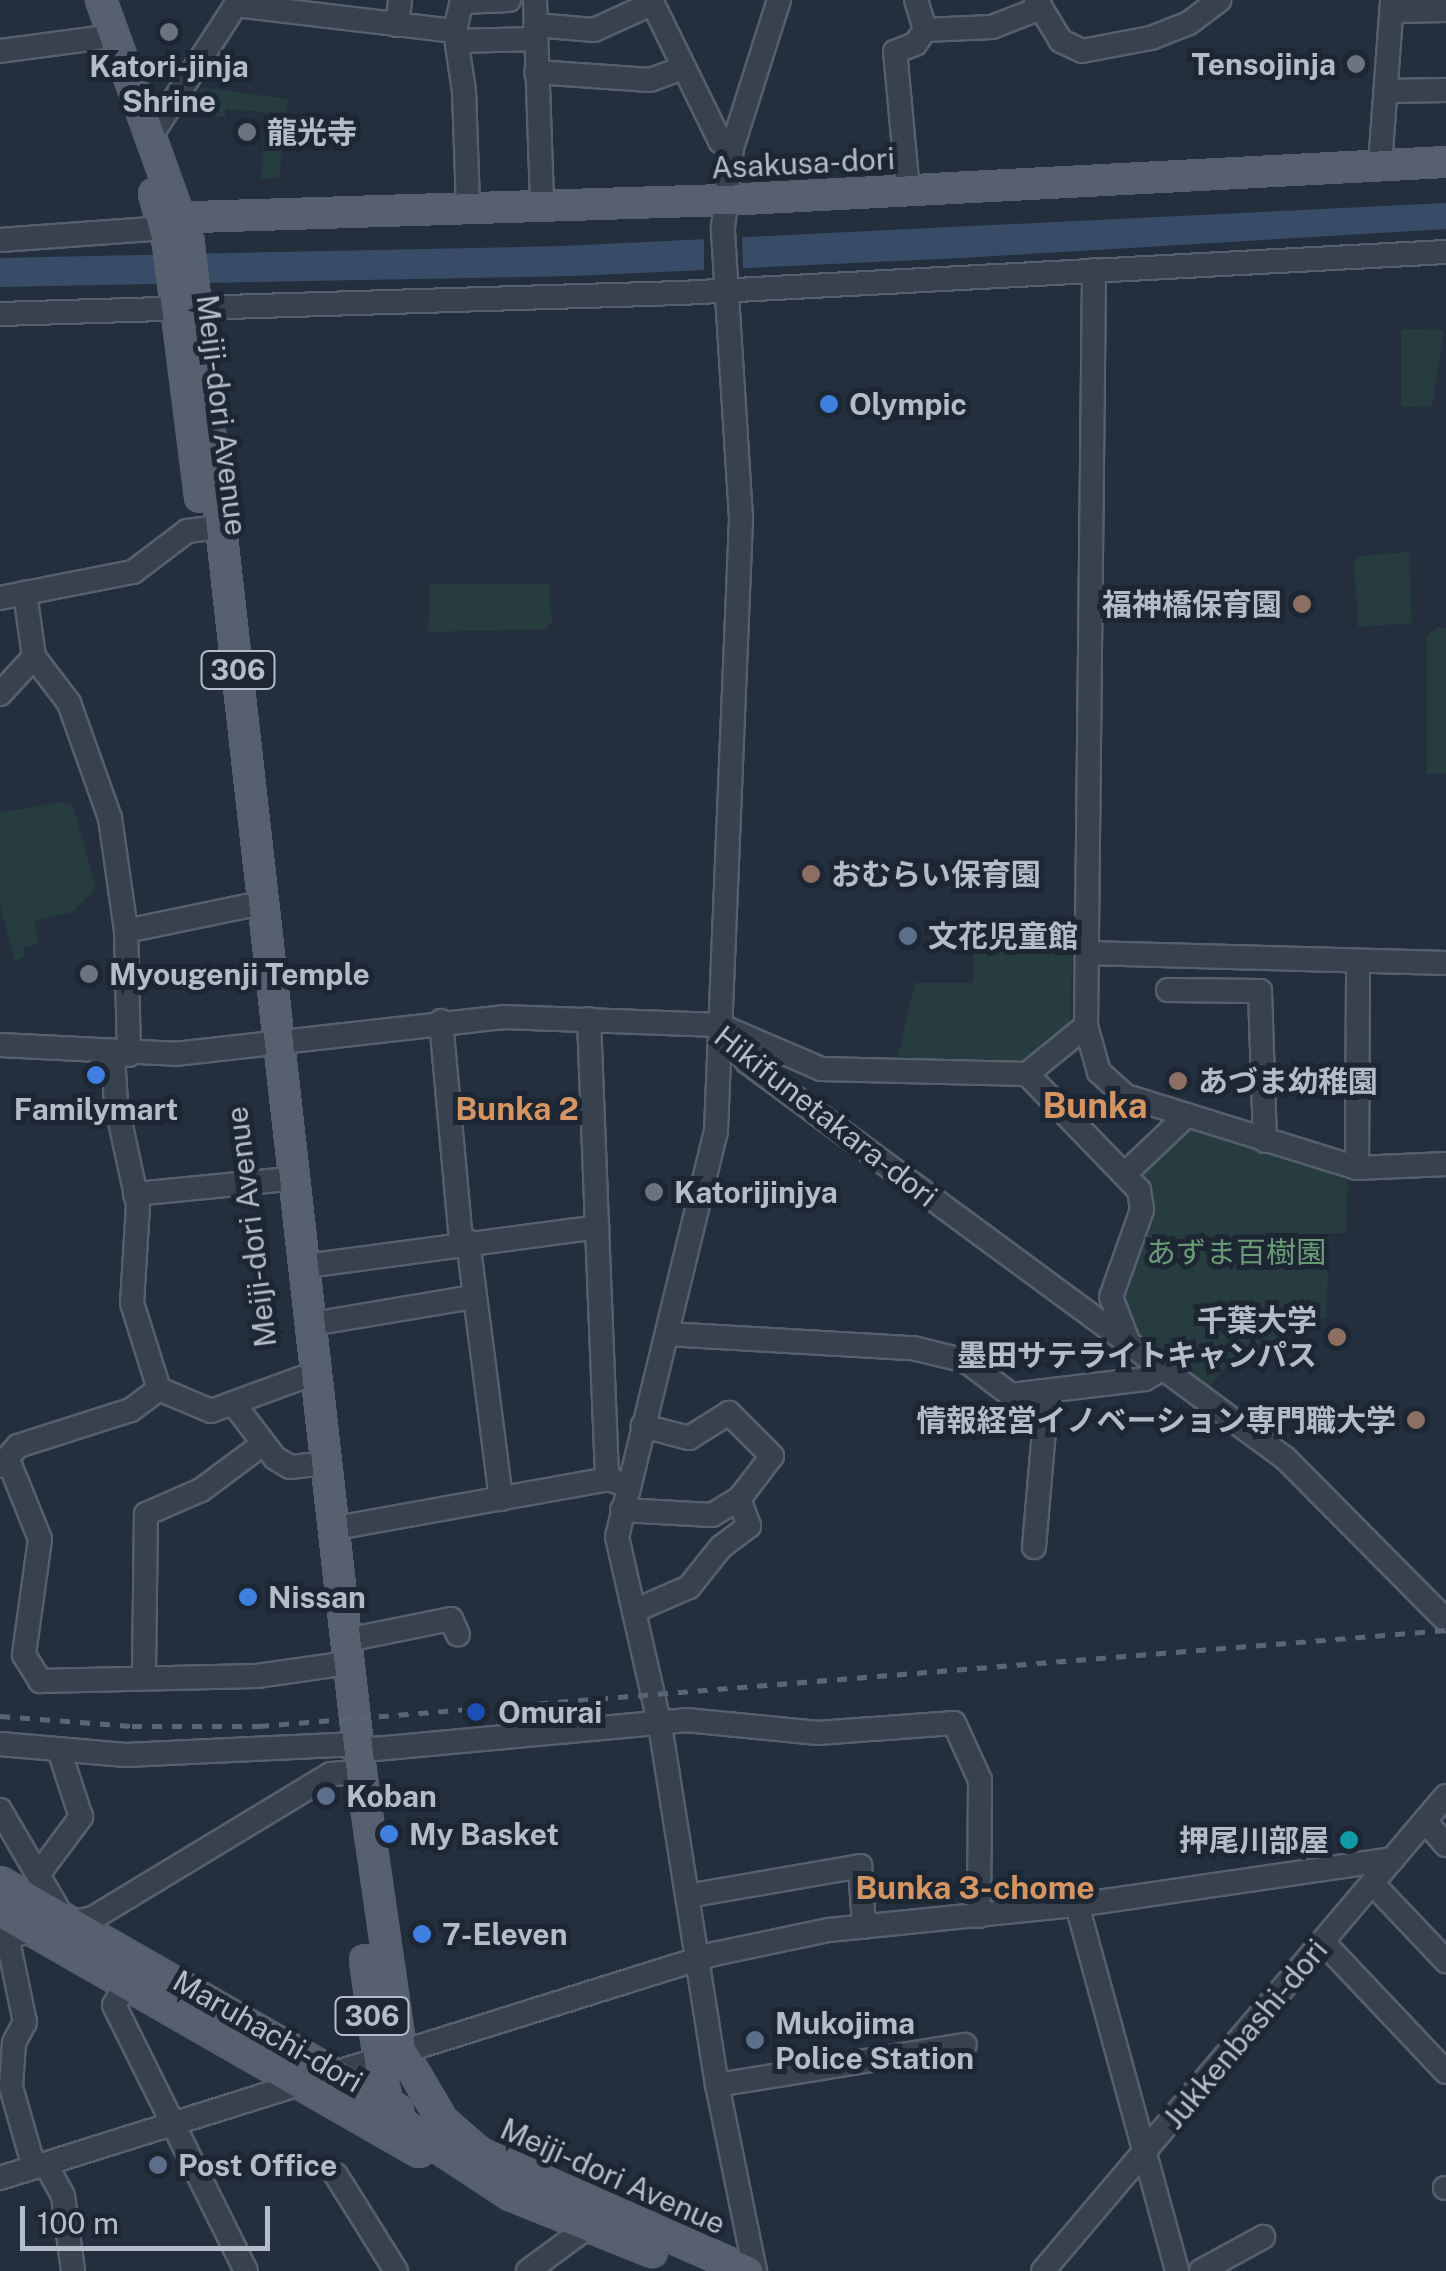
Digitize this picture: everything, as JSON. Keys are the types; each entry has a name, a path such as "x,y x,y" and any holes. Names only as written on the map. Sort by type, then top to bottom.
{"main road":[{"name":"Meiji-dori Avenue","path":"83,0 174,230"},
{"name":"Meiji-dori Avenue","path":"101,0 152,134 174,230 185,302 271,1044 278,1180 310,1465 333,1665 352,1759 389,2054 389,2106 414,2134 510,2194 699,2271"},
{"name":"Asakusa-dori","path":"174,230 468,206 542,204 724,214 908,191 1446,162"},
{"name":"Meiji-dori Avenue","path":"213,528 246,906 306,1266 336,1528 348,1640 352,1759"},
{"name":"Maruhachi-dori","path":"0,1882 332,2076 480,2153"},
{"name":"Maruhachi-dori","path":"9,1929 125,1986 297,2086 510,2194"},
{"name":"Meiji-dori Avenue","path":"389,2054 425,2098 480,2153 752,2271"}],"street":[{"path":"396,25 400,0"},
{"path":"468,206 456,36 462,1 508,0"},
{"path":"535,0 542,204"},
{"path":"618,1482 643,1426 714,1142 741,518 725,286 724,214 732,148 779,0"},
{"path":"916,0 924,30"},
{"path":"924,30 992,27 1038,4 1060,41 1082,51 1111,50 1190,22 1219,0"},
{"path":"152,134 237,2 456,36 594,30 651,2 720,140 732,148"},
{"path":"1380,165 1392,6 1446,10"},
{"path":"908,191 895,52 914,44 924,30"},
{"path":"0,52 97,38"},
{"path":"536,72 650,80 683,68"},
{"path":"1387,91 1446,90"},
{"path":"0,227 174,230"},
{"path":"0,240 174,230"},
{"path":"0,314 185,302 725,286 1446,252"},
{"path":"1094,270 1086,1026 1089,1054 1114,1087 1185,1117 1357,1168 1446,1164"},
{"path":"0,598 144,568 187,531 213,528"},
{"path":"25,593 34,657 70,703 110,818 126,931 116,1104 135,1194 132,1303 160,1389 199,1410 232,1403 301,1378"},
{"path":"0,694 34,657"},
{"path":"126,931 246,906"},
{"path":"1087,953 1446,964"},
{"path":"1357,1168 1358,961"},
{"path":"1168,990 1260,991 1265,1141"},
{"path":"588,1019 597,1227 622,1510 618,1538 660,1726 752,2271"},
{"name":"Hikifunetakara-dori","path":"0,1045 121,1055 271,1044 441,1021 588,1019 719,1025 747,1062 1286,1459 1445,1617"},
{"path":"441,1021 464,1241 501,1499"},
{"path":"719,1025 820,1069 1027,1074 1086,1026"},
{"path":"1027,1074 1128,1172 1142,1210 1111,1297 1129,1344"},
{"path":"1128,1172 1185,1117"},
{"path":"135,1194 278,1180"},
{"path":"306,1266 464,1241 597,1227"},
{"path":"312,1324 474,1298"},
{"path":"667,1334 913,1348 966,1361 1011,1395 1047,1395 1145,1379 1162,1369"},
{"path":"160,1389 132,1410 18,1446 2,1464 11,1466 40,1539 24,1655 40,1682 144,1674 257,1676 333,1665"},
{"path":"1034,1547 1047,1395"},
{"path":"232,1403 262,1444 290,1467 310,1465"},
{"path":"622,1510 712,1515 739,1500 772,1456 744,1422 729,1413 689,1438 643,1426"},
{"path":"144,1674 146,1514 201,1490 262,1444"},
{"path":"336,1528 618,1482"},
{"path":"634,1611 689,1588 721,1547 749,1526 739,1500"},
{"path":"348,1640 451,1619 458,1636"},
{"path":"0,1744 126,1755 352,1759 719,1720 818,1732 954,1723 980,1780 979,1916"},
{"path":"40,1872 81,1816 60,1750"},
{"path":"72,2271 63,2196 40,2166 11,2087 14,2043 25,2022 9,1929 68,1925 138,1894 352,1759"},
{"name":"Jukkenbashi-dori","path":"1043,2271 1446,1796"},
{"path":"0,1810 68,1925"},
{"path":"1424,1822 1446,1845"},
{"path":"0,2178 697,1960 864,1927 1077,1905 1393,1859"},
{"path":"687,1896 860,1866 864,1927"},
{"path":"1372,1883 1446,1960"},
{"path":"1077,1905 1178,2271"},
{"path":"1323,1942 1446,2072"},
{"path":"125,1986 114,2004 246,2271"},
{"path":"718,2085 965,2044"},
{"path":"336,2174 396,2271"},
{"path":"528,2271 589,2226"},
{"path":"1201,2271 1263,2237"}],"green space":[{"path":"199,87 288,99 279,178 261,179 266,112 226,109 225,117 206,116"},
{"path":"1401,329 1444,330 1432,406 1401,407"},
{"path":"1409,552 1412,623 1358,627 1354,562 1360,556"},
{"path":"430,584 549,584 552,622 546,629 428,632"},
{"path":"1438,627 1446,628 1446,773 1427,774 1427,636"},
{"path":"58,802 73,805 96,889 73,912 35,920 38,943 23,948 25,957 15,961 0,905 0,813"},
{"path":"973,933 1072,935 1071,1021 1024,1063 897,1060 915,983 973,983"},
{"name":"あずま百樹園","path":"1188,1128 1348,1178 1346,1233 1330,1233 1326,1317 1235,1356 1209,1388 1137,1333 1121,1302 1136,1176"}],"water":[{"path":"1446,203 1446,229 961,258 573,276 0,287 0,258 563,246"}],"pier":[{"path":"742,234 743,271 704,273 704,236"}],"railway":[{"path":"0,1716 132,1726 259,1726 1446,1630"}],"place":[{"name":"Katori-jinja Shrine","path":"169,32"},
{"name":"Tensojinja","path":"1356,64"},
{"name":"龍光寺","path":"247,132"},
{"name":"Olympic","path":"829,404"},
{"name":"福神橋保育園","path":"1302,604"},
{"name":"おむらい保育園","path":"811,874"},
{"name":"文花児童館","path":"908,936"},
{"name":"Myougenji Temple","path":"89,974"},
{"name":"Familymart","path":"96,1075"},
{"name":"あづま幼稚園","path":"1178,1081"},
{"name":"Katorijinjya","path":"654,1192"},
{"name":"千葉大学 墨田サテライトキャンパス","path":"1337,1337"},
{"name":"情報経営イノベーション専門職大学","path":"1416,1420"},
{"name":"Nissan","path":"248,1597"},
{"name":"Omurai","path":"476,1712"},
{"name":"Koban","path":"326,1796"},
{"name":"My Basket","path":"389,1834"},
{"name":"押尾川部屋","path":"1349,1840"},
{"name":"7-Eleven","path":"422,1934"},
{"name":"Mukojima Police Station","path":"755,2040"},
{"name":"Post Office","path":"158,2165"}],"district":[{"name":"Bunka","path":"1095,1106"},
{"name":"Bunka 2","path":"517,1109"},
{"name":"Bunka 3-chome","path":"975,1888"}]}
